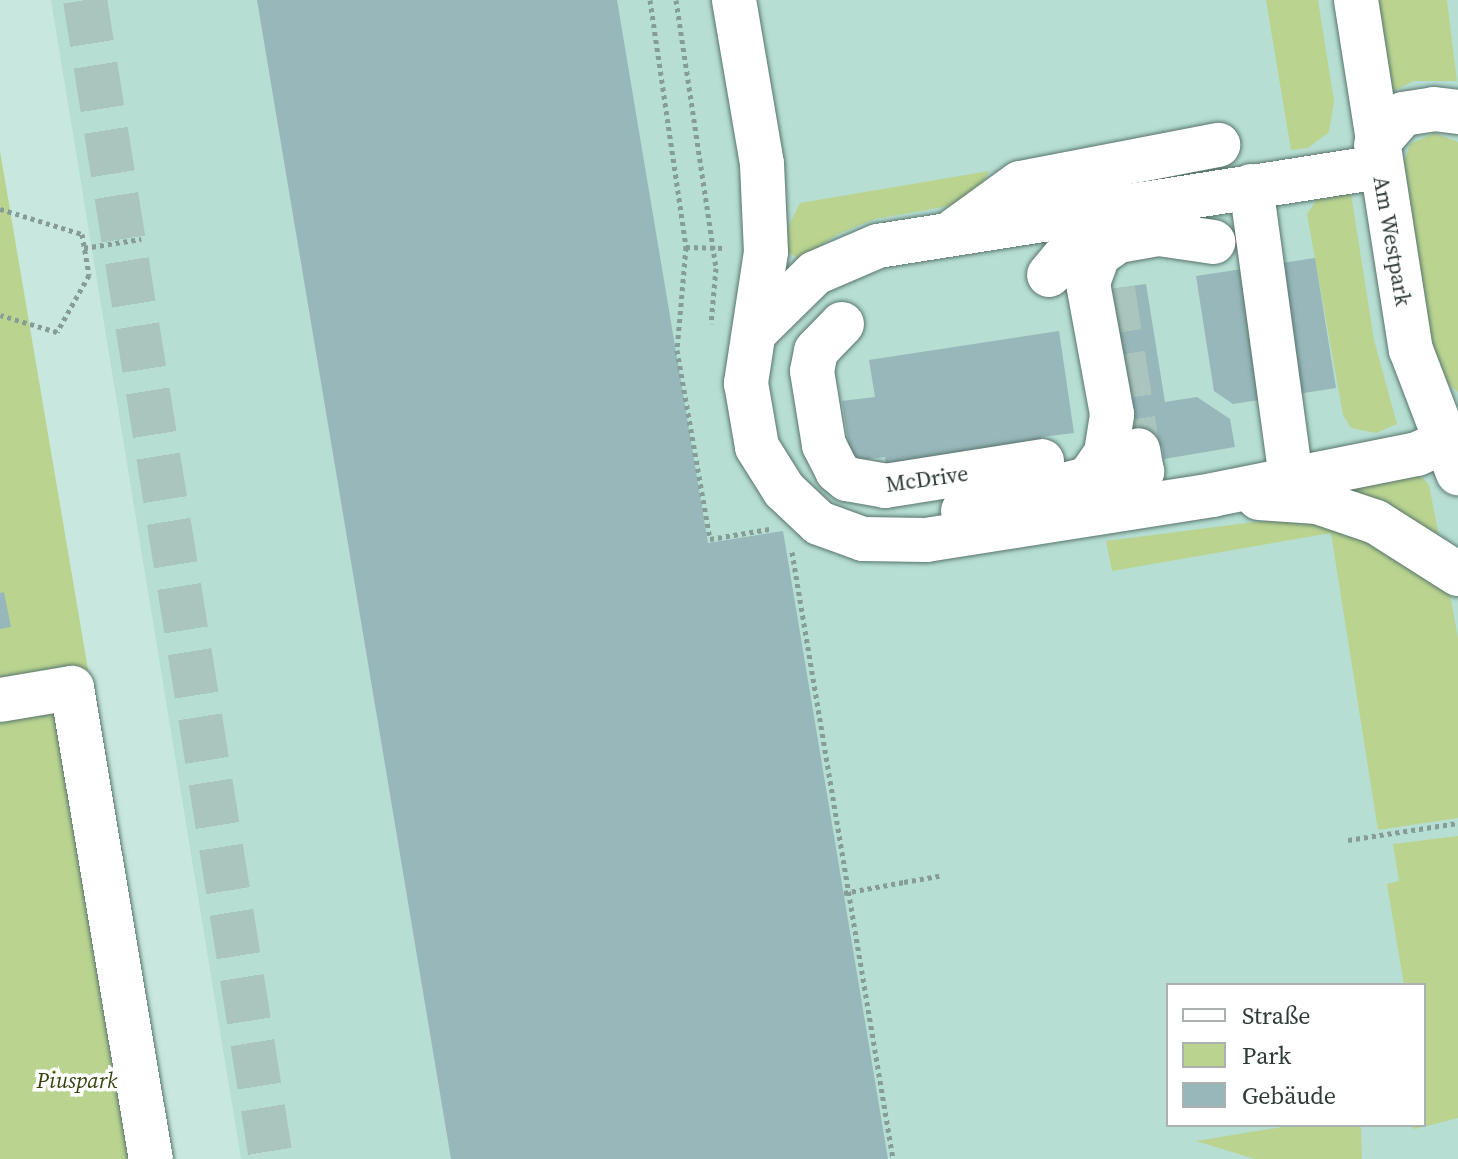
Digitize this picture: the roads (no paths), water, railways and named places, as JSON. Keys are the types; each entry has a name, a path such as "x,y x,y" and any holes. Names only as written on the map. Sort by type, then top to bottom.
{"main road":[{"path":"734,0 762,164 766,252 746,383 757,447 777,479 819,523 863,539 926,540 1212,495 1417,454 1455,440"},
{"name":"Am Westpark","path":"1356,0 1378,156 1420,386 1455,440"},
{"path":"754,346 799,284 834,261 878,246 1251,186 1378,156 1403,114 1458,112"},
{"path":"937,237 973,220 1020,183 1218,145"},
{"path":"1251,186 1291,477"},
{"path":"1075,278 1100,215 1117,208"},
{"path":"958,514 996,499 1088,479 1112,441 1112,414 1101,346 1075,278 1049,225 1032,221"},
{"path":"1075,278 1111,277 1123,260 1258,236"},
{"name":"McDrive","path":"754,346 842,324 823,341 812,361 824,445 837,471 870,486 1070,456 1096,445 1112,414"},
{"path":"863,539 958,514 1125,487 1136,483 1142,472 1138,450"},
{"path":"1212,495 1317,502 1376,522 1458,574"},
{"path":"0,700 72,688 151,1159"}],"tunnel":[{"path":"85,0 271,1159"},
{"path":"1113,289 1138,450"}],"park label":[{"name":"Piuspark","path":"77,1081"}]}
